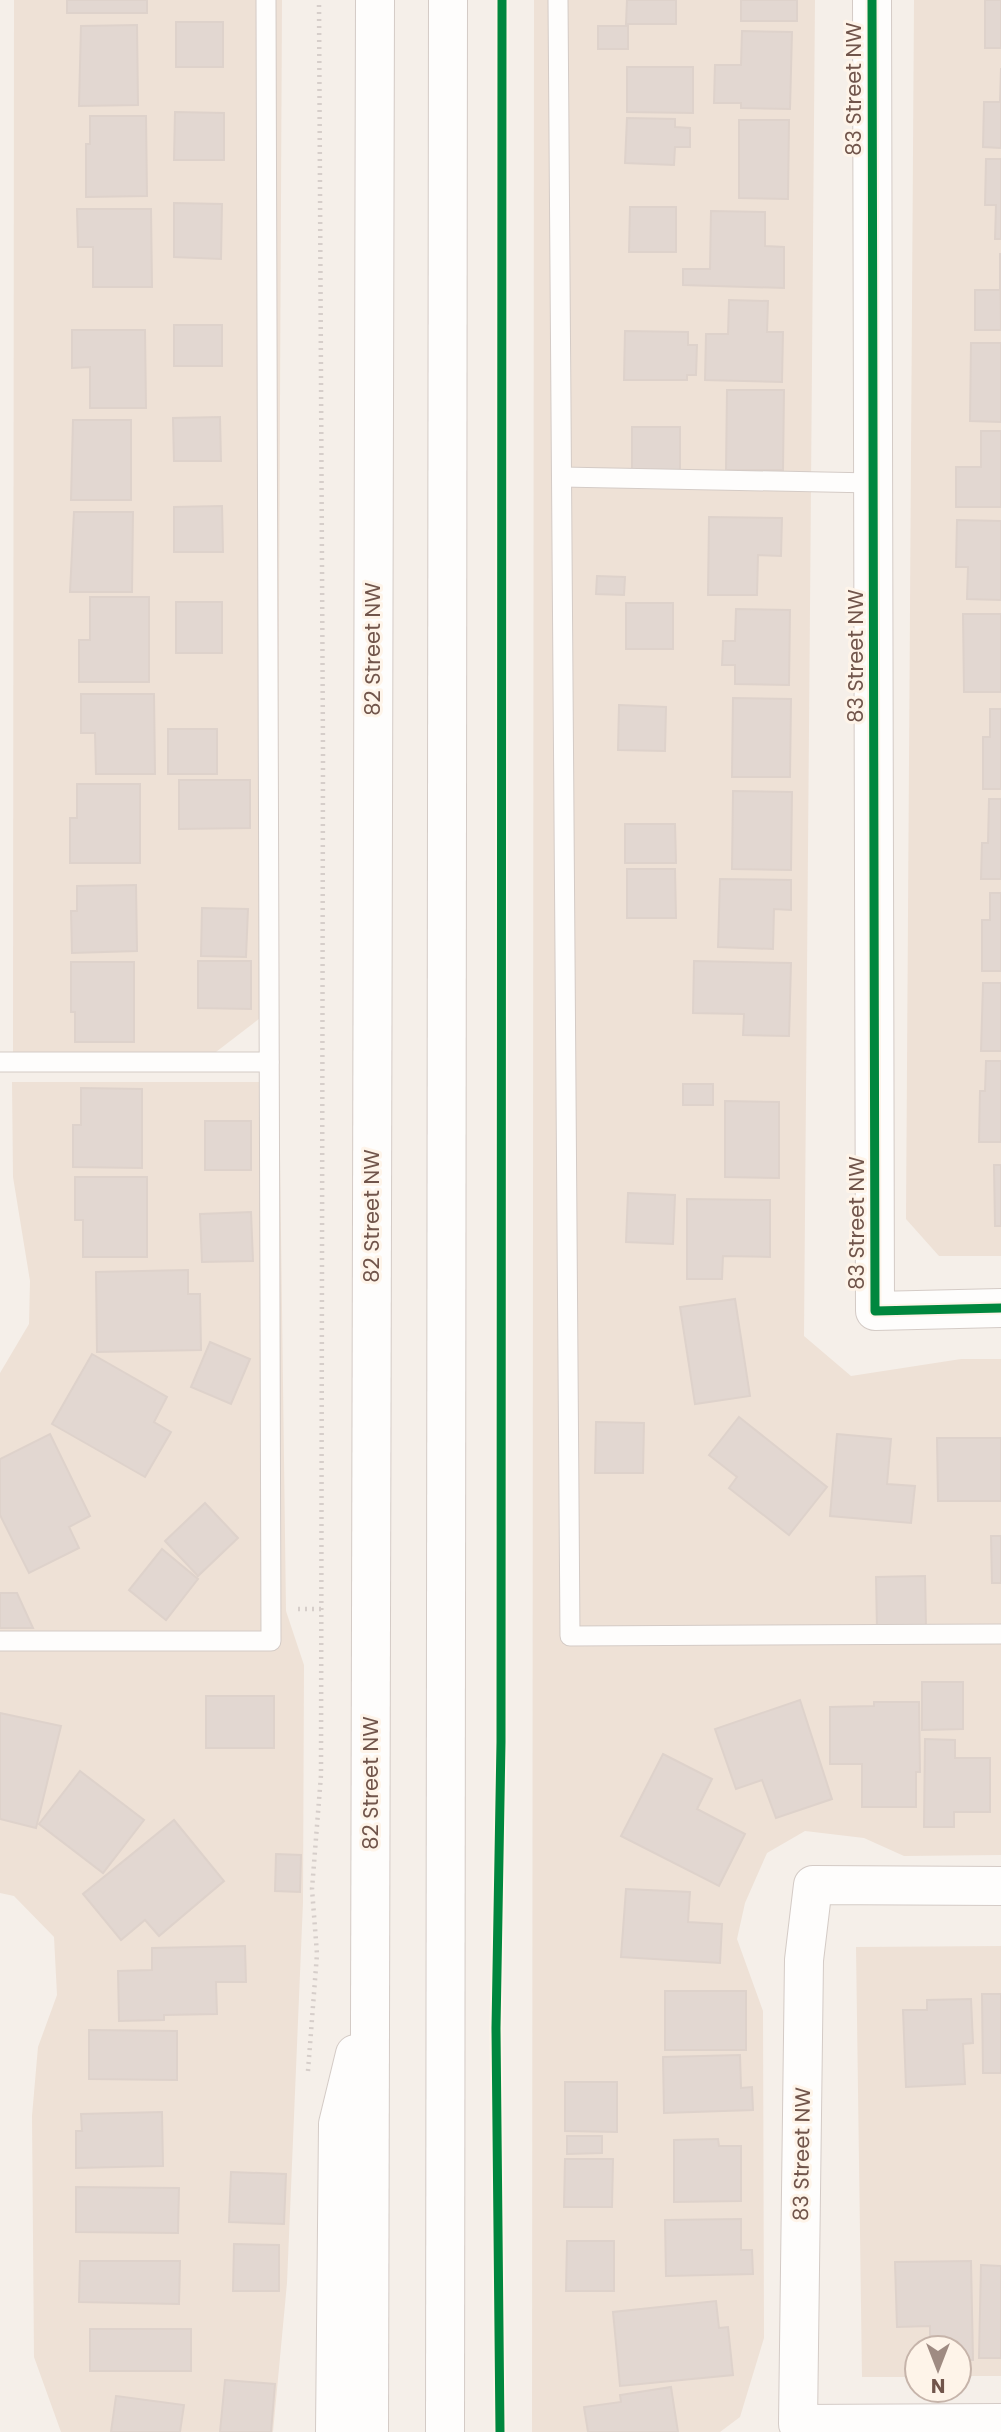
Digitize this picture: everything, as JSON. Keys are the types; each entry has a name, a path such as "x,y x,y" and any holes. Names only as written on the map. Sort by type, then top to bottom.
{"main road":[{"name":"82 Street NW","path":"369,2432 375,0"},
{"path":"445,2432 448,0"},
{"name":"83 Street NW","path":"872,0 875,1311 1001,1308"},
{"name":"83 Street NW","path":"1001,1886 813,1885 804,1960 798,2424 1001,2423"},
{"path":"335,2432 338,2124 370,1995"}],"lane":[{"path":"0,1641 271,1641 266,0"},
{"path":"558,0 570,1636 1001,1634"},
{"path":"562,477 873,483"},
{"path":"0,1062 269,1062"}],"path":[{"path":"307,2079 317,1954 312,1889 321,1747 323,753 319,0"},
{"path":"500,2432 496,2028 501,1742 502,0"}],"shaded area":[{"path":"14,0 282,0 277,1005 212,1055 13,1052"},
{"path":"534,0 815,0 804,1336 851,1376 961,1359 1001,1359 1001,1855 904,1856 864,1838 805,1831 767,1853 745,1903 737,1939 763,2011 764,2338 740,2417 720,2432 532,2432"},
{"path":"914,0 1001,0 1001,1256 939,1256 906,1219"},
{"path":"12,1082 279,1082 286,1611 304,1665 303,1902 287,2283 273,2432 61,2432 34,2357 32,2116 38,2047 57,1995 54,1937 14,1896 0,1893 0,1373 29,1324 30,1281 13,1177"},
{"path":"1001,1946 1001,2376 973,2376 973,2334 903,2334 903,2377 862,2377 856,1947"}],"building":[{"path":"67,0 147,0 147,13 67,13"},
{"path":"627,0 676,0 676,24 626,24"},
{"path":"741,0 797,0 797,21 741,21"},
{"path":"985,0 1001,0 1001,48 985,48"},
{"path":"176,22 223,22 223,67 176,67"},
{"path":"137,25 138,105 79,106 81,26"},
{"path":"598,26 628,26 628,49 598,49"},
{"path":"742,31 792,32 790,109 741,108 741,103 714,103 715,65 741,65"},
{"path":"627,67 693,67 693,113 627,112"},
{"path":"1001,68 1001,148 983,147 984,102 1000,102"},
{"path":"175,112 224,113 224,160 174,160"},
{"path":"90,116 146,116 147,196 86,197 86,144 90,144"},
{"path":"627,118 675,119 675,127 690,128 690,147 675,147 674,165 625,163"},
{"path":"739,120 789,120 788,199 739,198"},
{"path":"986,159 1001,159 1001,239 995,239 996,205 985,205"},
{"path":"174,203 222,204 221,259 174,257"},
{"path":"630,207 676,207 676,252 629,252"},
{"path":"77,209 151,209 152,287 93,287 93,247 78,247"},
{"path":"711,211 765,212 765,246 784,247 784,288 683,285 683,269 710,269"},
{"path":"1000,253 1001,330 975,330 975,290 1000,290"},
{"path":"729,300 768,301 767,332 783,332 782,382 705,380 706,334 728,334"},
{"path":"174,325 222,325 222,366 174,366"},
{"path":"72,330 145,330 146,408 90,408 90,367 72,368"},
{"path":"625,331 688,332 688,345 697,345 696,375 687,375 687,380 624,380"},
{"path":"971,343 1001,343 1001,422 970,421"},
{"path":"727,390 784,390 783,470 726,470"},
{"path":"220,417 221,461 174,461 173,418"},
{"path":"73,420 131,420 131,500 71,500"},
{"path":"632,427 680,427 680,470 632,470"},
{"path":"981,431 1001,431 1001,507 956,507 956,467 981,467"},
{"path":"222,506 223,552 174,552 174,507"},
{"path":"74,512 133,512 132,592 70,592"},
{"path":"709,517 782,518 781,556 758,555 757,595 708,595"},
{"path":"957,520 1001,521 1001,600 967,599 968,567 956,567"},
{"path":"597,576 625,577 624,595 596,594"},
{"path":"90,597 149,597 149,682 79,682 79,640 90,640"},
{"path":"176,602 222,602 222,653 176,653"},
{"path":"626,603 673,603 673,649 626,649"},
{"path":"736,609 790,610 789,685 735,684 735,665 722,665 723,641 735,641"},
{"path":"963,614 1001,614 1001,692 964,692"},
{"path":"81,694 154,694 155,774 96,774 95,733 81,733"},
{"path":"733,698 791,699 790,777 732,777"},
{"path":"619,705 666,707 665,751 618,750"},
{"path":"990,709 1001,709 1001,789 983,789 983,737 990,737"},
{"path":"168,729 217,729 217,774 168,774"},
{"path":"179,780 250,780 250,828 179,829"},
{"path":"77,784 140,784 140,863 70,863 70,818 77,818"},
{"path":"733,791 792,792 791,870 732,869"},
{"path":"989,799 1001,799 1001,879 981,879 982,843 988,843"},
{"path":"625,824 675,824 676,863 625,863"},
{"path":"627,869 675,869 676,918 627,918"},
{"path":"720,879 791,880 791,910 774,909 773,949 718,947"},
{"path":"136,885 137,951 72,953 71,911 77,911 77,886"},
{"path":"990,893 1001,893 1001,971 982,971 982,920 990,920"},
{"path":"202,908 248,909 246,957 201,956"},
{"path":"198,961 251,961 251,1009 198,1008"},
{"path":"694,961 791,963 789,1036 743,1035 744,1014 693,1013"},
{"path":"71,962 134,962 134,1042 75,1042 75,1012 71,1012"},
{"path":"983,983 1001,983 1001,1051 981,1051"},
{"path":"986,1061 1001,1061 1001,1142 979,1142 980,1091 985,1091"},
{"path":"683,1084 713,1084 713,1105 683,1105"},
{"path":"81,1088 142,1089 142,1168 73,1167 73,1125 81,1125"},
{"path":"725,1101 779,1102 779,1178 725,1177"},
{"path":"205,1121 251,1121 251,1170 205,1170"},
{"path":"994,1165 1001,1165 1001,1226 995,1226"},
{"path":"75,1177 147,1177 147,1257 83,1257 83,1220 75,1220"},
{"path":"628,1193 675,1195 673,1244 626,1242"},
{"path":"687,1199 770,1200 770,1257 723,1256 722,1279 687,1279"},
{"path":"251,1212 253,1261 202,1262 200,1214"},
{"path":"188,1270 188,1294 200,1294 201,1350 97,1352 96,1272"},
{"path":"735,1299 750,1396 695,1404 680,1307"},
{"path":"210,1342 250,1359 231,1404 191,1387"},
{"path":"92,1354 167,1397 154,1422 171,1432 145,1477 52,1424"},
{"path":"739,1417 827,1487 789,1535 729,1488 737,1477 709,1455"},
{"path":"596,1422 644,1423 643,1473 595,1473"},
{"path":"50,1434 90,1516 69,1527 79,1548 29,1573 0,1515 0,1459"},
{"path":"837,1434 891,1439 887,1484 915,1486 911,1523 830,1516"},
{"path":"937,1438 1001,1438 1001,1501 938,1501"},
{"path":"205,1503 238,1538 198,1576 165,1541"},
{"path":"991,1536 1001,1536 1001,1583 992,1583"},
{"path":"162,1549 198,1579 166,1620 129,1590"},
{"path":"925,1576 926,1628 877,1629 876,1577"},
{"path":"0,1593 17,1593 33,1628 0,1628"},
{"path":"922,1682 963,1682 963,1729 922,1730"},
{"path":"206,1696 274,1696 274,1748 206,1748"},
{"path":"800,1700 832,1799 776,1818 762,1780 736,1789 715,1729"},
{"path":"874,1702 919,1702 920,1772 916,1772 916,1807 862,1807 862,1764 830,1764 830,1707 874,1706"},
{"path":"0,1713 61,1726 36,1828 0,1819"},
{"path":"925,1739 955,1740 955,1758 990,1758 990,1812 954,1812 954,1827 924,1827"},
{"path":"663,1754 712,1779 697,1809 745,1834 719,1886 621,1836"},
{"path":"80,1771 144,1820 103,1873 39,1824"},
{"path":"174,1820 224,1881 159,1936 145,1920 121,1940 83,1894"},
{"path":"276,1854 301,1855 300,1892 275,1891"},
{"path":"626,1889 690,1892 688,1922 722,1924 720,1963 621,1957"},
{"path":"245,1946 246,1982 216,1982 217,2014 164,2015 164,2020 119,2021 118,1971 152,1970 152,1948"},
{"path":"665,1991 746,1991 746,2050 665,2050"},
{"path":"982,1994 1001,1994 1001,2073 983,2073"},
{"path":"971,1999 973,2043 963,2044 965,2084 906,2087 903,2010 927,2010 927,2000"},
{"path":"89,2030 177,2031 177,2080 89,2079"},
{"path":"740,2055 741,2088 752,2087 753,2110 664,2113 663,2057"},
{"path":"565,2082 617,2082 617,2132 565,2131"},
{"path":"162,2112 163,2166 76,2168 76,2131 82,2131 81,2114"},
{"path":"567,2136 602,2136 602,2153 567,2154"},
{"path":"718,2139 719,2146 741,2146 741,2201 674,2202 674,2140"},
{"path":"565,2159 613,2159 612,2207 564,2207"},
{"path":"231,2172 286,2174 284,2224 229,2222"},
{"path":"76,2187 179,2188 178,2233 76,2232"},
{"path":"741,2219 741,2250 752,2250 753,2274 666,2276 665,2220"},
{"path":"567,2241 614,2241 614,2291 566,2291"},
{"path":"234,2244 279,2245 279,2291 233,2291"},
{"path":"80,2261 180,2261 179,2304 79,2302"},
{"path":"971,2261 972,2334 930,2334 930,2326 897,2327 895,2262"},
{"path":"981,2265 1001,2266 1001,2358 979,2358"},
{"path":"716,2301 719,2328 728,2327 733,2375 620,2386 613,2312"},
{"path":"90,2329 191,2329 191,2371 90,2371"},
{"path":"225,2380 275,2384 271,2432 220,2432"},
{"path":"671,2387 678,2432 588,2432 584,2407 621,2402 620,2395"},
{"path":"116,2396 184,2405 180,2432 111,2432"}],"cycle path":[{"path":"500,2432 496,2028 501,1742 502,0"},
{"path":"872,0 875,1311 1001,1308"}]}
